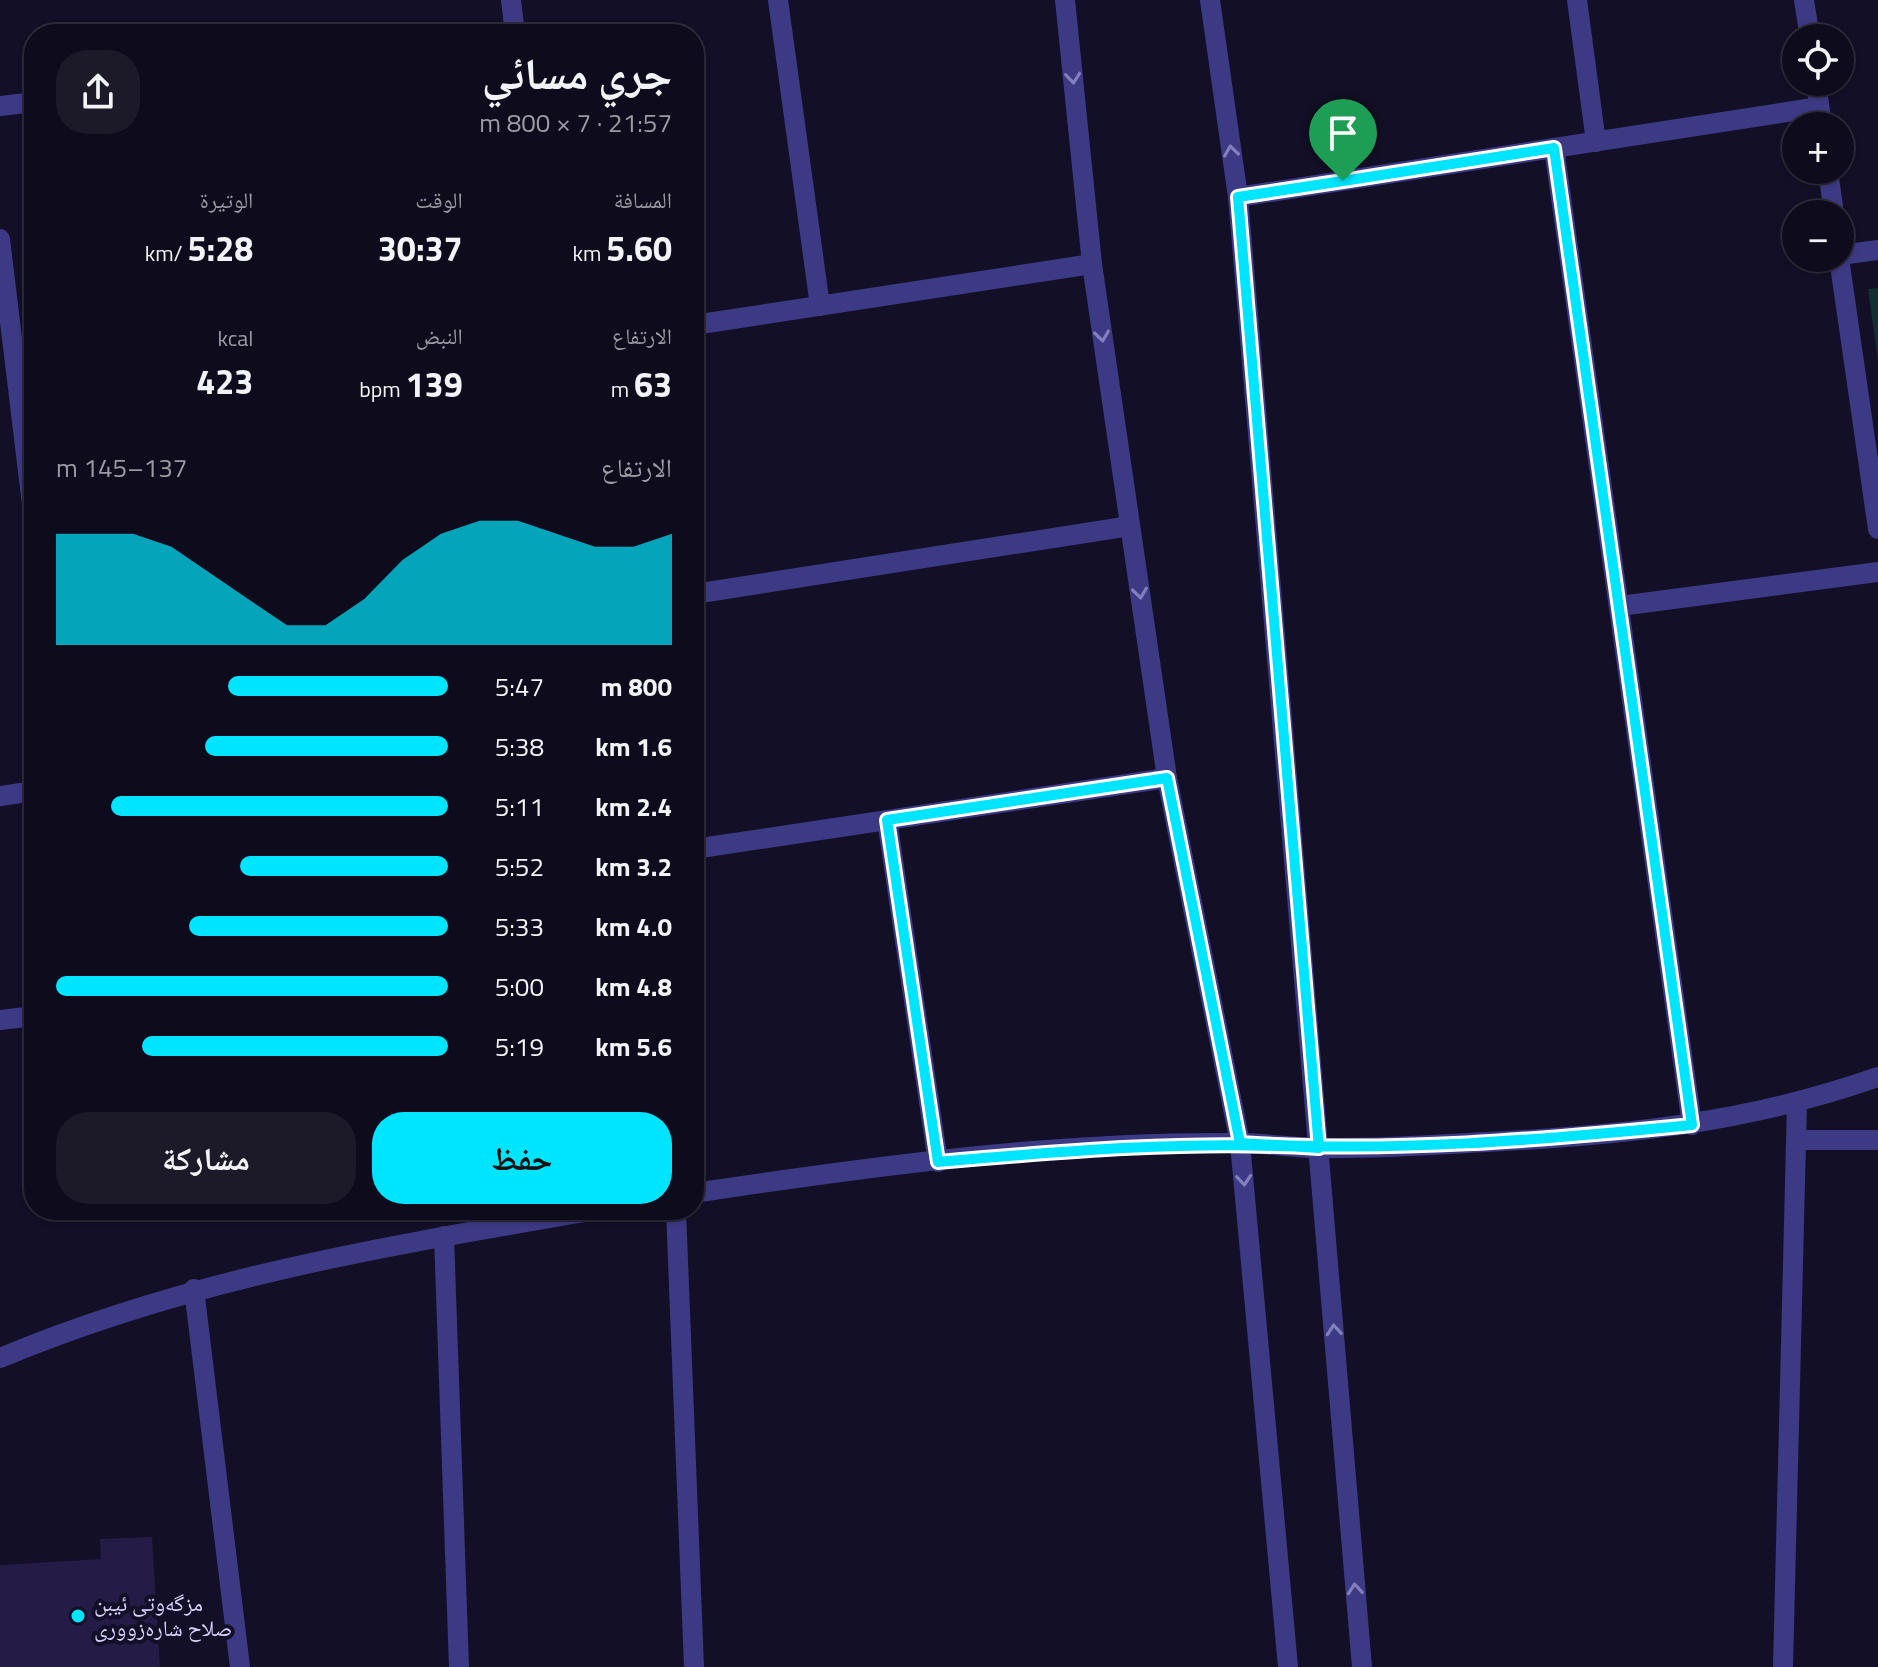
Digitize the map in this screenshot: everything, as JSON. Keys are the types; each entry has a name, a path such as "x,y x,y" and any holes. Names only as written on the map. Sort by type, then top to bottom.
{"street":[{"path":"511,0 514,24"},
{"path":"778,0 820,306"},
{"path":"1065,0 1092,264 1167,778 1240,1143 1288,1667"},
{"path":"1210,0 1238,197 1362,1667"},
{"path":"1577,0 1596,142"},
{"path":"1804,0 1808,24"},
{"path":"0,106 24,103"},
{"path":"1238,197 1596,142 1782,121"},
{"path":"1554,148 1692,1125"},
{"path":"0,239 5,321 24,377"},
{"path":"1854,254 1878,250"},
{"path":"704,323 1092,264"},
{"path":"1842,272 1878,529"},
{"path":"704,592 1130,526"},
{"path":"1620,606 1878,572"},
{"path":"704,847 1167,778"},
{"path":"0,796 24,792"},
{"path":"887,820 938,1162"},
{"path":"0,1020 24,1017"},
{"path":"704,1192 938,1162 1089,1149 1240,1143 1319,1148 1531,1140 1692,1125 1797,1102 1878,1077"},
{"path":"1783,1667 1797,1102"},
{"path":"1797,1140 1878,1140"},
{"path":"0,1358 116,1314 194,1289 360,1250 538,1220"},
{"path":"676,1220 694,1667"},
{"path":"444,1236 459,1667"},
{"path":"194,1289 240,1667"}],"green space":[{"path":"1878,288 1878,361 1868,289"}],"building":[{"name":"مزگەوتی ئیبن صلاح شارەزووری","path":"152,1537 160,1667 0,1667 0,1565 101,1559 100,1539"}],"place":[{"name":"مزگەوتی ئیبن صلاح شارەزووری","path":"78,1616"}],"route":[{"path":"1343,181 1238,197 1319,1148 1240,1143 1089,1149 938,1162 887,820 1167,778 1240,1143 1319,1148 1425,1145 1531,1140 1692,1125 1554,148 1343,181"}]}
